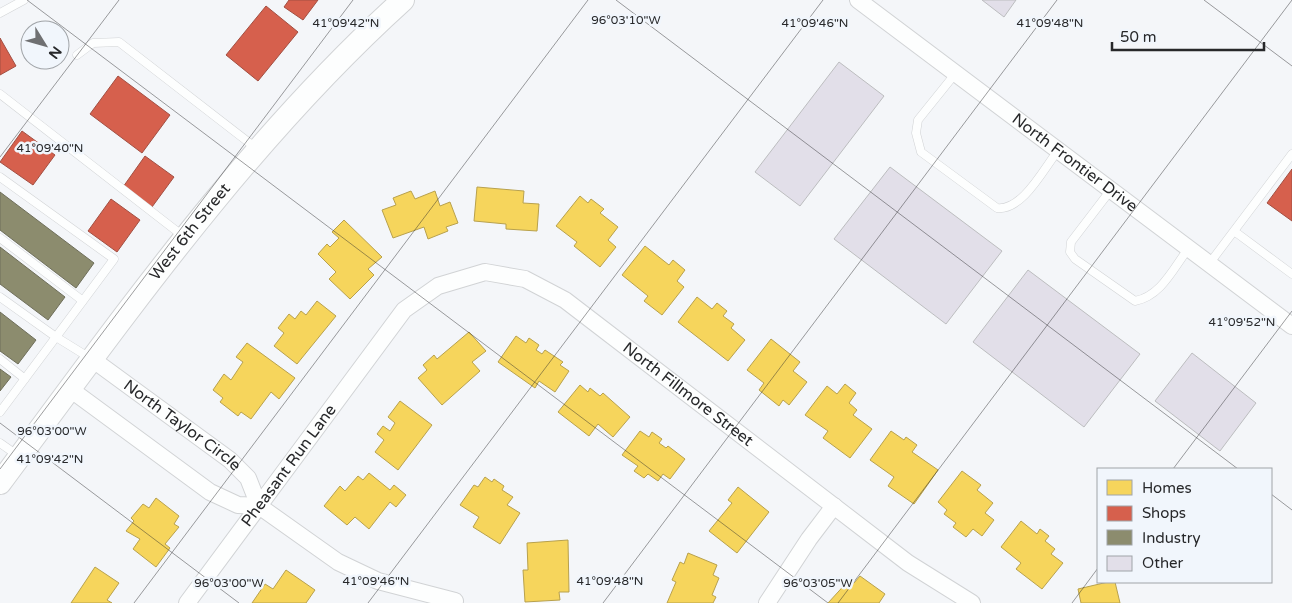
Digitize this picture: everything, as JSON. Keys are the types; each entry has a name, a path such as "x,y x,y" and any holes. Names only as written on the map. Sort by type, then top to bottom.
{"main road":[{"name":"West 6th Street","path":"0,483 185,237 258,150 403,0"}],"street":[{"name":"North Frontier Drive","path":"858,0 1057,152 1292,326"},
{"name":"North Fillmore Street","path":"391,327 404,310 438,286 485,272 525,279 565,300 908,563 972,603"},
{"name":"Pheasant Run Lane","path":"188,603 391,327"},
{"name":"North Taylor Circle","path":"92,359 230,460 248,478 258,506"},
{"name":"North Taylor Circle","path":"70,389 210,492 238,505 258,506 338,562 378,581 454,601"},
{"path":"767,603 809,539 834,506"}],"lane":[{"path":"0,13 24,0"},
{"path":"77,55 93,43 119,42 258,150"},
{"path":"955,74 918,120 916,133 921,152 997,208 1006,209 1018,203 1057,152"},
{"path":"0,94 185,237"},
{"path":"1209,264 1292,154"},
{"path":"0,176 114,259 0,412"},
{"path":"1110,191 1071,242 1070,252 1074,259 1135,301 1144,299 1156,292 1188,249"},
{"path":"1234,231 1292,274"},
{"path":"0,238 83,301"},
{"path":"0,297 56,337 92,359"},
{"path":"0,359 25,379"},
{"path":"0,443 19,457"}],"building: Homes":[{"path":"477,187 524,191 523,203 539,204 537,231 506,229 506,224 474,221"},
{"path":"411,191 415,199 435,191 440,206 450,202 458,223 446,227 448,231 428,239 424,227 393,238 382,210 396,205 393,198"},
{"path":"580,196 588,203 591,199 604,209 600,213 618,227 608,240 616,247 600,267 574,246 577,242 556,226"},
{"path":"344,220 382,257 368,269 374,275 350,299 329,279 336,272 318,254 327,244 330,247 339,238 332,232"},
{"path":"645,246 669,265 673,260 685,270 677,281 684,287 662,315 644,301 648,296 622,275"},
{"path":"697,297 712,309 717,303 727,311 723,316 734,324 731,328 745,340 728,361 678,322"},
{"path":"317,301 336,316 297,364 274,346 284,333 278,328 289,314 295,319 301,311 306,315"},
{"path":"469,332 486,351 472,362 480,371 442,405 418,378 427,370 423,365 434,355 437,359"},
{"path":"516,336 526,343 529,338 539,345 536,350 542,354 545,350 563,362 560,365 569,371 555,392 539,381 535,388 498,362"},
{"path":"771,339 800,362 793,371 807,382 789,405 783,400 779,406 759,390 764,383 747,370"},
{"path":"247,343 295,378 279,399 271,392 251,419 241,412 238,416 220,402 223,398 213,390 224,374 231,380 243,362 236,357"},
{"path":"845,384 856,393 849,403 857,410 853,415 872,429 850,458 823,438 828,431 805,415 827,386 837,394"},
{"path":"580,385 588,392 590,388 600,396 603,393 630,417 613,437 598,424 589,436 558,412"},
{"path":"400,401 432,425 398,470 375,452 384,440 377,434 383,426 390,431 395,423 388,417"},
{"path":"640,431 649,437 652,432 662,439 659,443 666,448 668,446 685,459 670,479 663,474 658,481 648,474 644,478 634,471 638,466 622,455"},
{"path":"891,431 904,440 906,437 917,445 912,452 938,470 914,504 888,486 894,477 870,460"},
{"path":"962,471 981,485 977,490 993,503 985,513 994,520 982,536 973,529 966,537 953,527 956,523 944,514 947,510 938,502"},
{"path":"369,473 390,490 394,485 406,495 396,507 390,502 369,529 355,517 347,525 324,506 340,486 345,491 358,476 363,480"},
{"path":"485,477 492,482 494,479 504,486 502,490 513,497 507,505 520,513 500,544 473,527 479,517 460,505 474,485 478,487"},
{"path":"738,487 769,512 737,553 709,531 732,503 728,500"},
{"path":"156,498 179,516 174,524 179,527 165,544 170,548 156,567 133,549 140,539 126,531 134,521 131,518 143,504 149,508"},
{"path":"1021,521 1037,534 1040,529 1049,536 1045,541 1055,549 1051,554 1063,563 1042,589 1016,569 1021,563 1001,547"},
{"path":"568,540 569,592 559,592 560,600 525,602 523,570 528,570 527,543"},
{"path":"688,553 717,565 713,575 719,578 712,595 716,597 713,603 667,603 676,582 672,580 680,562 684,564"},
{"path":"95,567 119,583 107,600 112,603 71,603"},
{"path":"286,570 315,590 306,603 252,603 265,584 273,589"},
{"path":"860,576 885,594 879,603 828,603 849,580 854,583"},
{"path":"1104,583 1115,583 1120,603 1081,603 1078,589"}],"building: Shops":[{"path":"289,0 318,0 303,20 284,7"},
{"path":"266,6 298,32 258,81 226,55"},
{"path":"0,38 16,66 0,75"},
{"path":"118,76 170,115 142,153 90,114"},
{"path":"22,131 55,155 33,185 0,162"},
{"path":"145,156 174,177 152,207 123,187"},
{"path":"1292,169 1292,221 1267,203"},
{"path":"111,199 140,220 117,252 88,231"}],"building: Industry":[{"path":"0,192 94,263 76,288 0,230"},
{"path":"0,247 65,297 48,320 0,284"},
{"path":"0,312 36,340 18,364 0,351"},
{"path":"0,369 11,377 0,391"}],"building: Other":[{"path":"982,0 1016,0 1004,17"},
{"path":"839,62 884,96 800,206 755,172"},
{"path":"890,167 1002,251 946,324 834,239"},
{"path":"1028,270 1140,354 1084,427 973,342"},
{"path":"1192,353 1256,403 1220,451 1155,401"}]}
